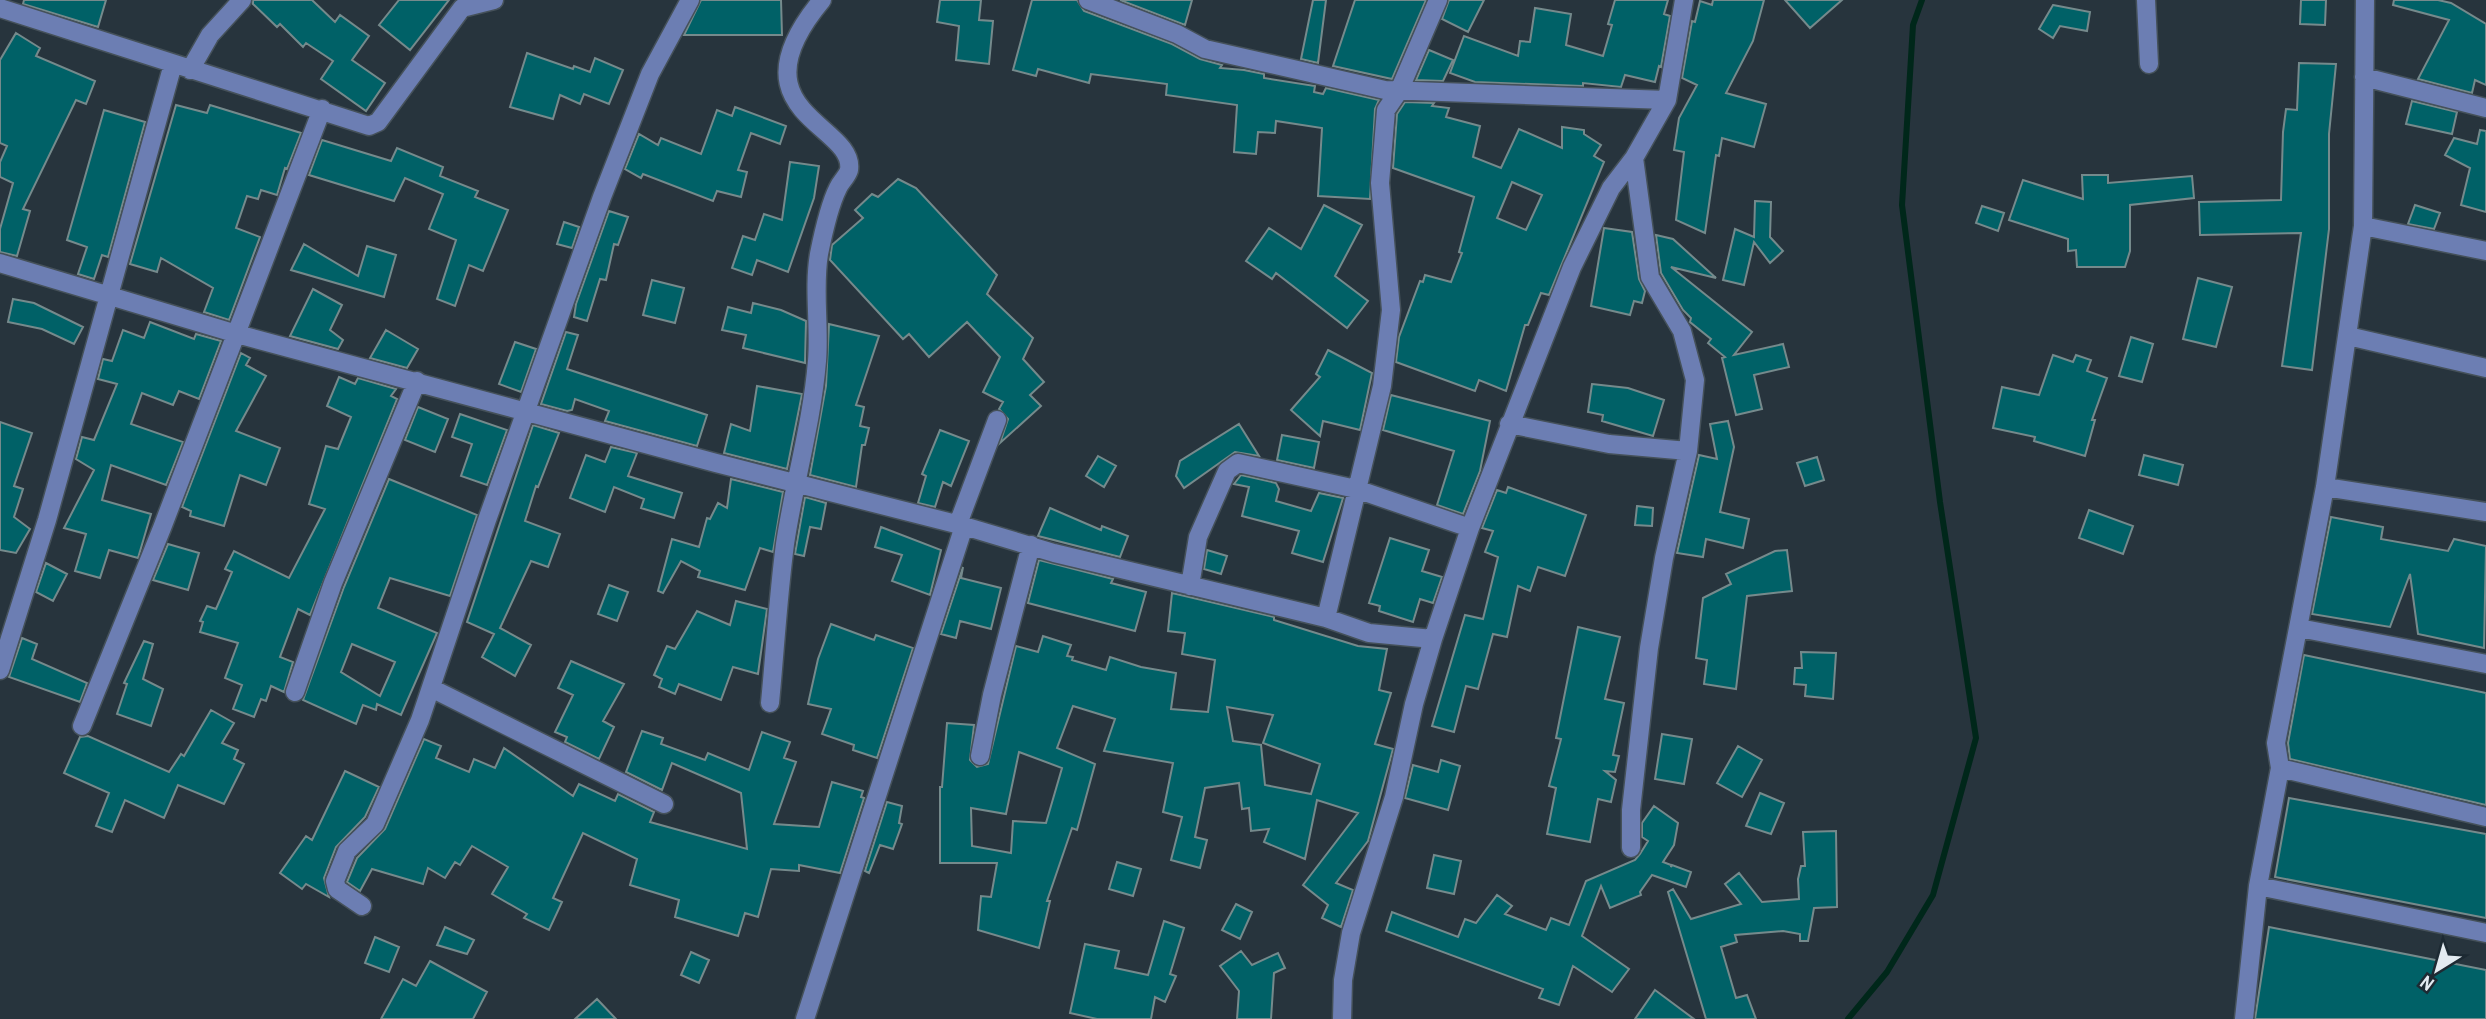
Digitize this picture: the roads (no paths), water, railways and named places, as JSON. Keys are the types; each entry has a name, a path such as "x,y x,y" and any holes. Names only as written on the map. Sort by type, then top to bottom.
{"street":[{"path":"190,70 210,35 242,0"},
{"path":"0,8 190,70 373,125 462,8 494,0"},
{"path":"362,906 337,889 335,881 340,865 351,844 374,824 431,688 525,411 650,74 690,0"},
{"path":"770,703 785,544 817,361 818,256 838,188 849,172 849,159 843,149 794,101 788,80 791,54 802,24 822,0"},
{"path":"1088,0 1177,34 1205,48 1305,73 1399,91 1667,100"},
{"path":"1326,618 1382,386 1391,310 1380,183 1386,110 1399,91 1438,0"},
{"path":"1342,1019 1343,979 1351,933 1394,797 1433,639 1470,528 1572,267 1611,188 1634,158 1667,100 1684,0"},
{"path":"2146,0 2149,64"},
{"path":"2244,1019 2258,886 2280,768 2276,743 2325,487 2363,226 2365,0"},
{"path":"0,670 47,520 107,294 173,64"},
{"path":"2364,78 2486,108"},
{"path":"82,726 323,109"},
{"path":"1631,848 1631,810 1649,648 1664,558 1688,451 1695,380 1682,331 1650,277 1634,158"},
{"path":"2363,226 2486,251"},
{"path":"0,263 237,334 716,463 797,481 1031,545 1326,618 1369,633 1433,639"},
{"path":"2348,337 2486,368"},
{"path":"295,692 333,583 417,381"},
{"path":"805,1019 961,525 997,420"},
{"path":"1509,425 1609,444 1688,451"},
{"path":"1190,586 1198,537 1232,465 1250,465 1356,489 1470,528"},
{"path":"2325,487 2486,512"},
{"path":"980,756 992,695 1031,545"},
{"path":"2299,628 2486,664"},
{"path":"431,688 664,804"},
{"path":"2280,768 2486,817"},
{"path":"2258,886 2486,933"}],"waterway":[{"path":"1848,1019 1887,972 1933,895 1976,738 1940,502 1902,205 1913,25 1922,0"}]}
